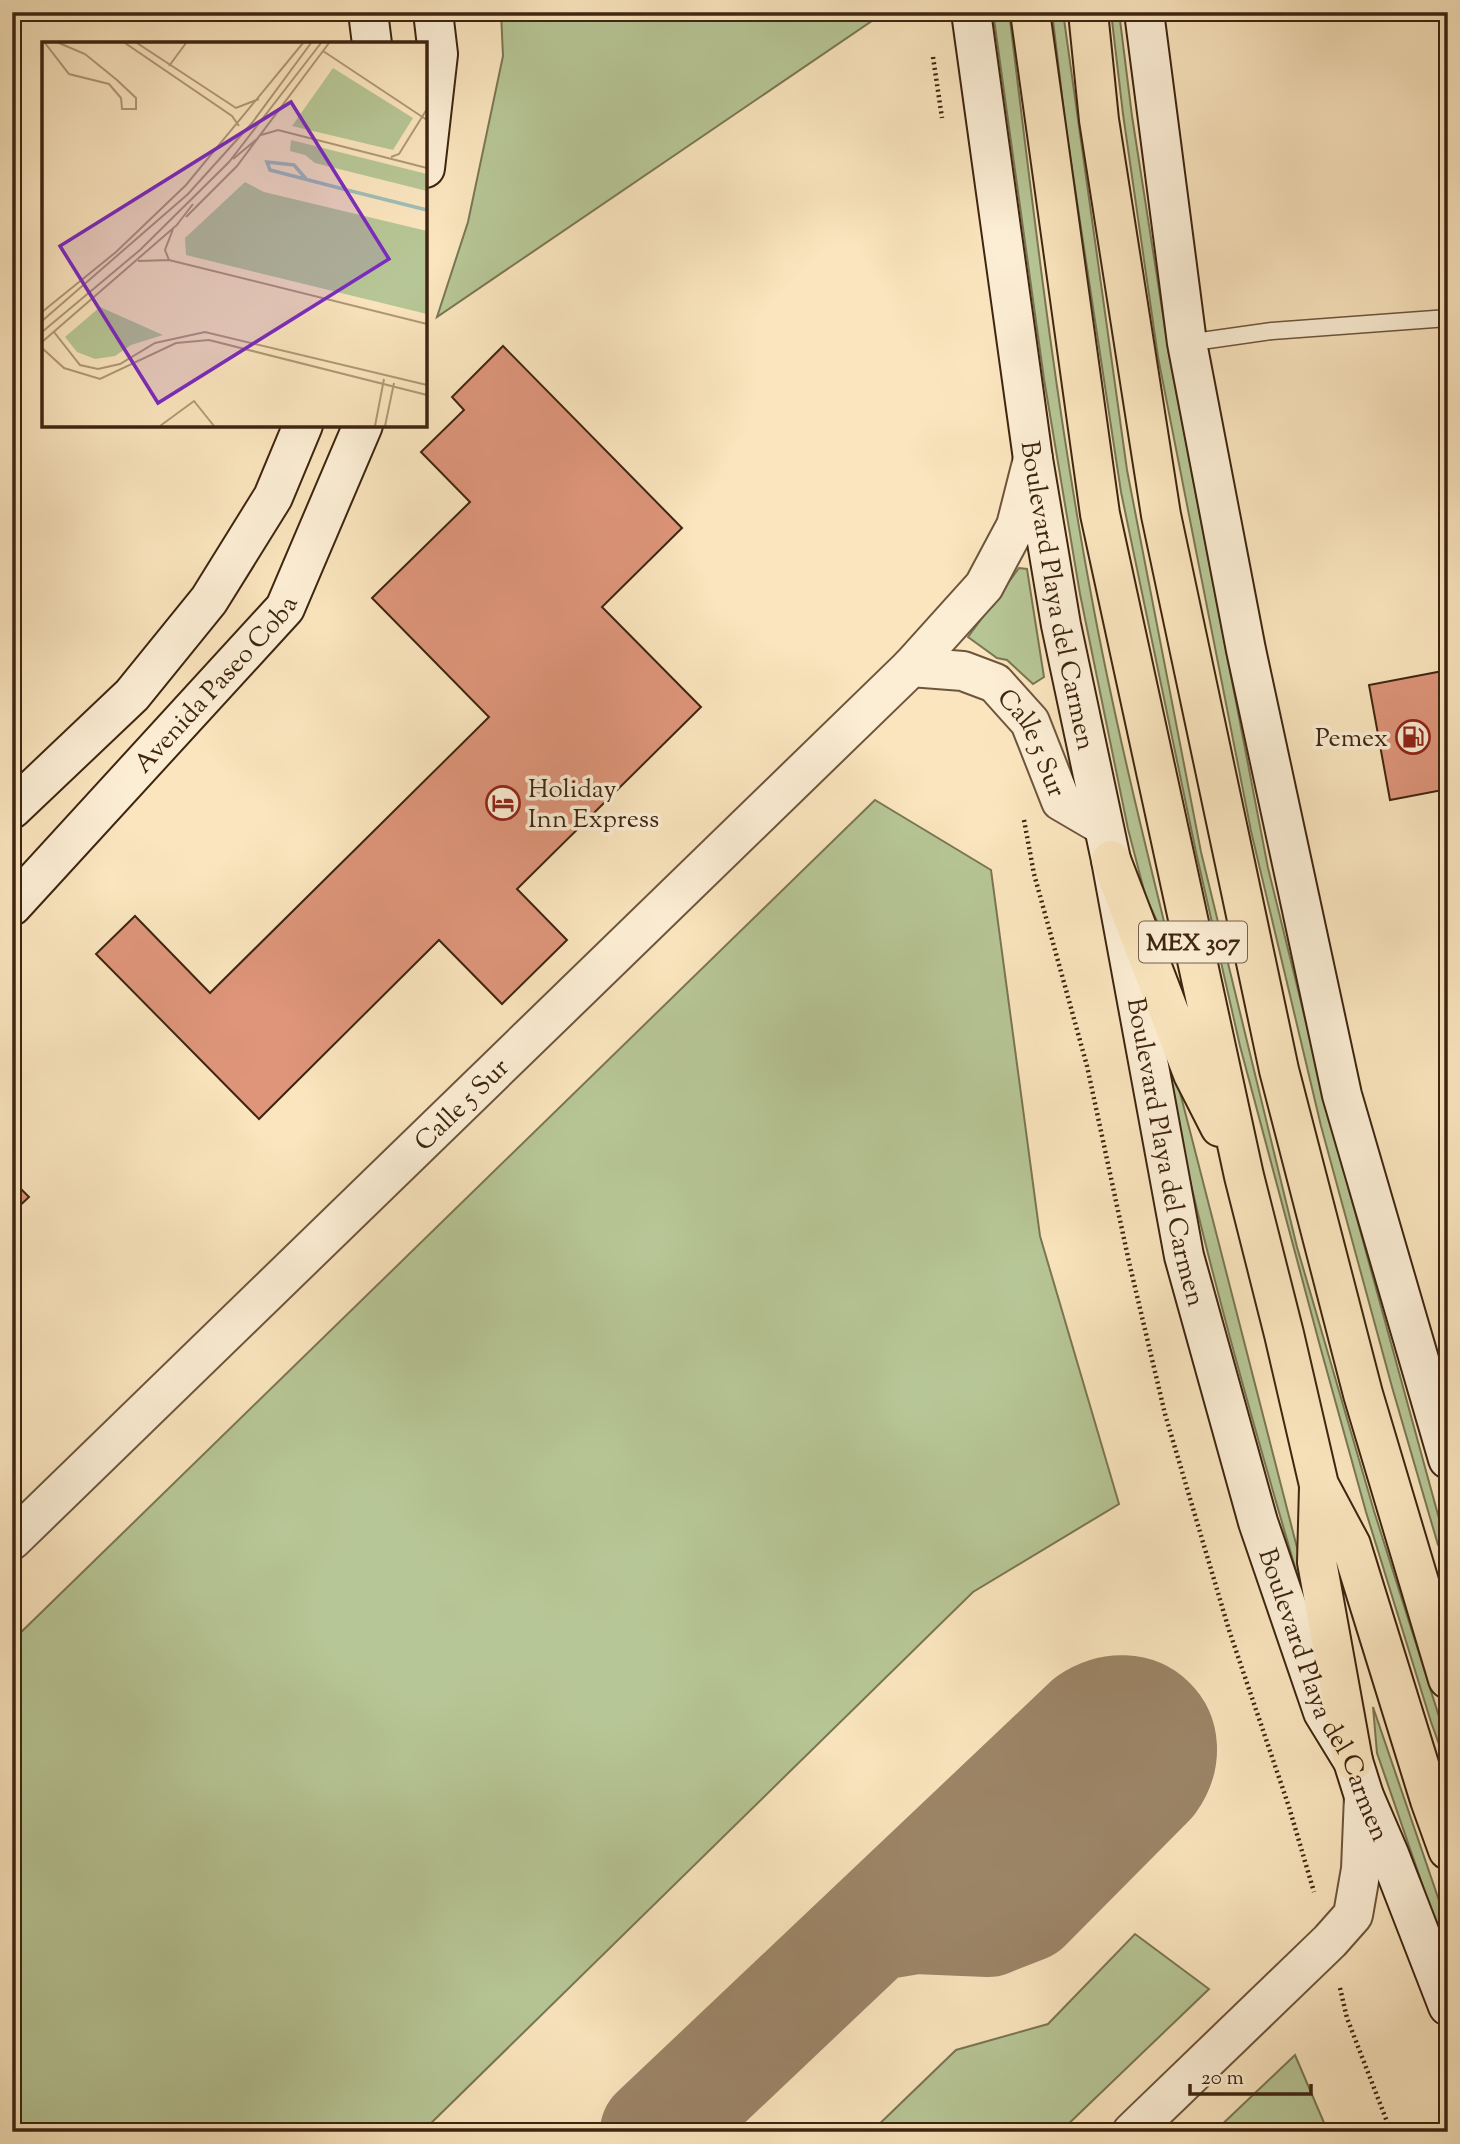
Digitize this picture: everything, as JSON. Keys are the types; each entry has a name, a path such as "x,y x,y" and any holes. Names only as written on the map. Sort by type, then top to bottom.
{"highway":[{"name":"MEX 307","path":"1030,12 1100,514 1244,1176 1319,1485 1350,1545 1448,1850"},
{"name":"MEX 307","path":"1088,12 1099,120 1161,515 1279,1070 1363,1394 1448,1679"},
{"path":"1106,843 1193,1074 1244,1176"},
{"path":"1319,1485 1317,1562 1359,1778"}],"main road":[{"path":"368,12 372,42"},
{"path":"427,150 438,54 433,12"},
{"name":"Boulevard Playa del Carmen","path":"971,12 1033,460 1060,625 1106,843 1184,1256 1258,1522 1323,1712 1359,1778 1448,2006"},
{"path":"1150,22 1187,343 1246,650 1342,1096 1448,1460"},
{"name":"Avenida Paseo Coba","path":"12,809 132,695 209,600 273,497 302,427"},
{"name":"Avenida Paseo Coba","path":"12,906 285,608 362,427"},
{"name":"Calle 5 Sur","path":"12,1540 911,667 984,586 1016,526 1033,460"},
{"name":"Calle 5 Sur","path":"911,667 963,671 995,683 1030,722 1061,801 1106,843"},
{"path":"1132,2132 1331,1941 1353,1915 1361,1870 1359,1778"}],"lane":[{"path":"1187,343 1272,331 1448,318"}],"path":[{"path":"933,51 944,131"},
{"path":"1022,810 1034,874 1087,1066 1165,1414 1229,1630 1289,1807 1318,1910 1331,1941 1347,2018 1391,2132"}],"green space":[{"path":"501,12 885,12 437,317 468,222 503,56"},
{"path":"993,12 1009,12 1046,304 1078,522 1118,728 1171,950 1146,898 1128,829 1080,594 1044,379"},
{"path":"1052,12 1063,12 1127,470 1201,852 1297,1247 1374,1511 1448,1745 1448,1769 1366,1512 1320,1346 1240,1046 1196,852 1121,492 1066,129"},
{"path":"1111,12 1119,12 1132,116 1169,354 1268,868 1331,1124 1446,1544 1438,1545 1392,1387 1321,1126 1251,831 1158,357"},
{"path":"1019,568 1027,569 1044,677 1033,684 1007,660 997,658 968,637"},
{"path":"875,800 991,870 1040,1236 1119,1504 973,1592 422,2132 12,2132 12,1641"},
{"path":"1164,1030 1312,1606 1299,1581 1218,1294 1173,1113 1166,1069"},
{"path":"1373,1707 1448,1927 1448,1959 1377,1753"},
{"path":"1135,1934 1209,1989 1060,2132 871,2132 956,2050 1048,2024"},
{"path":"1295,2055 1328,2132 1214,2132"}],"building":[{"name":"Holiday Inn Express","path":"503,346 682,528 602,607 701,707 517,889 567,940 502,1004 439,940 259,1119 96,954 135,916 210,993 489,717 372,598 470,502 421,452 464,410 452,397"},
{"name":"Pemex","path":"1448,670 1448,789 1390,800 1369,685"},
{"path":"12,1180 29,1197 12,1213"}],"taxiway":[{"path":"655,2132 1089,1721 1107,1712 1124,1710 1150,1721 1159,1733 1162,1747 1160,1764 1151,1781 1026,1907 988,1922 916,1919 873,1926"}],"place":[{"name":"Pemex","path":"1413,737"},
{"name":"Holiday Inn Express","path":"503,803"}]}
